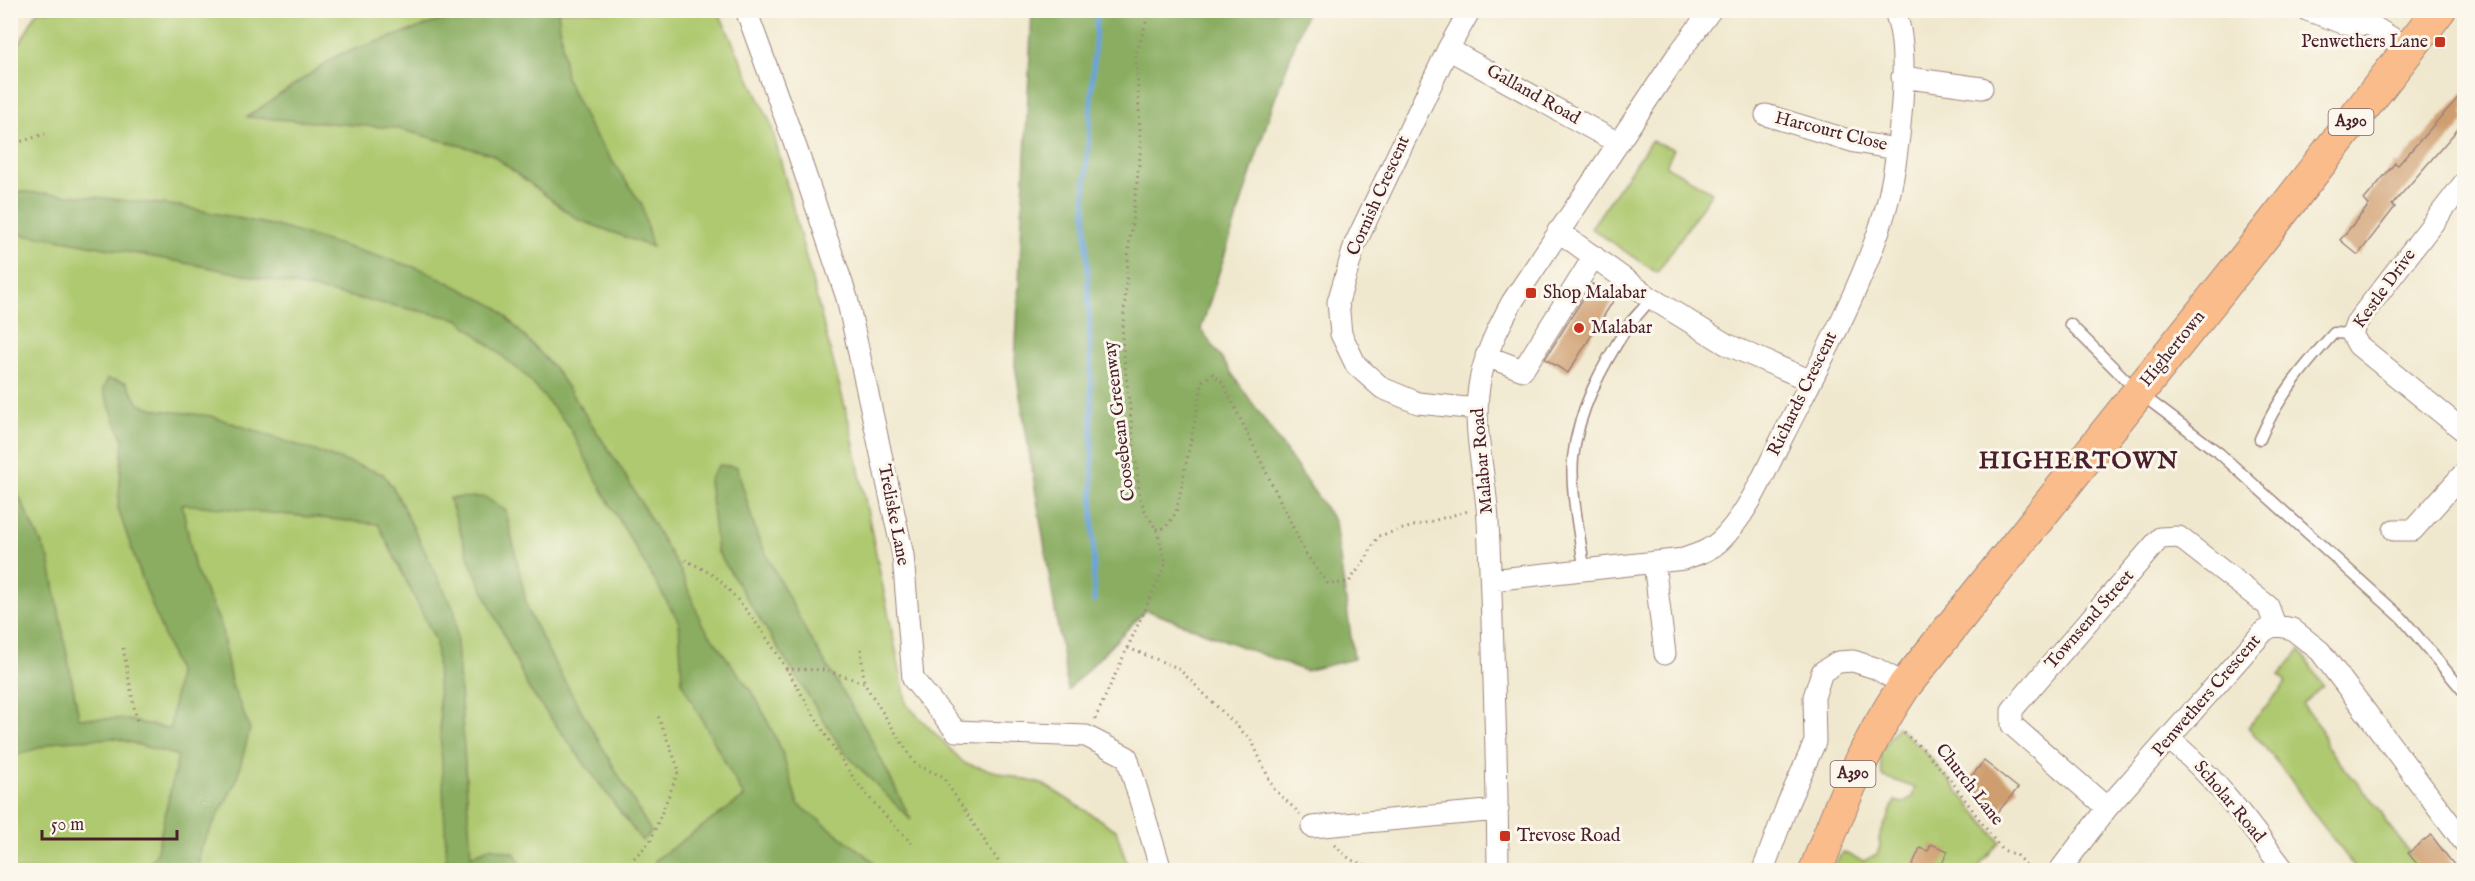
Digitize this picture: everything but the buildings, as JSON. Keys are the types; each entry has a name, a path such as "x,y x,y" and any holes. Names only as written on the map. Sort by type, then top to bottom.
{"highway":[{"name":"Highertown","path":"1905,685 2264,235 2439,10"},
{"name":"A390","path":"1816,870 1856,768 1884,717 1905,685"}],"street":[{"name":"Treliske Lane","path":"746,10 847,298 903,555 914,679 956,731 1086,736 1127,757 1161,870"},
{"name":"Cornish Crescent","path":"1470,10 1448,49 1355,244 1338,302 1341,334 1356,365 1382,388 1418,403 1478,410"},
{"name":"Malabar Road","path":"1498,870 1488,506 1480,458 1478,410 1479,385 1486,356 1495,333 1512,302 1558,231 1711,10"},
{"name":"Richards Crescent","path":"1491,580 1584,568 1684,559 1705,552 1720,540 1747,507 1811,381 1868,261 1886,208 1896,149 1902,77 1902,46 1894,10"},
{"path":"2307,10 2343,23 2371,25 2408,48"},
{"name":"Galland Road","path":"1448,49 1618,143"},
{"path":"1902,77 1982,88"},
{"name":"Harcourt Close","path":"1766,115 1855,142 1896,149"},
{"name":"Kestle Drive","path":"2464,183 2356,323 2352,334 2358,345 2464,430"},
{"path":"1558,231 1651,298 1726,344 1811,381"},
{"path":"1486,356 1523,370 1594,256"},
{"path":"2394,530 2413,530 2464,473"},
{"name":"Townsend Street","path":"2107,808 2012,725 2012,710 2160,538 2179,537 2268,606 2275,625"},
{"path":"1654,562 1665,654"},
{"name":"Penwethers Crescent","path":"2060,870 2107,808 2264,631 2275,625 2292,629 2320,651 2459,834"},
{"path":"1763,870 1788,803 1815,742 1814,697 1822,672 1838,662 1853,661 1875,668 1905,685"},
{"name":"Scholar Road","path":"2169,739 2197,762 2234,805 2284,870"},
{"path":"1312,827 1498,810"}],"lane":[{"path":"1584,568 1573,458 1581,418 1593,389 1616,347 1630,323 1651,298"},
{"path":"2070,324 2138,392 2219,453 2402,618 2464,692"},
{"path":"2260,439 2270,416 2304,367 2334,333 2352,334"}],"path":[{"name":"Coosebean Greenway","path":"1086,736 1166,563 1156,529 1140,498 1122,340 1129,248 1141,148 1136,55 1150,10"},
{"path":"10,145 45,134"},
{"path":"1156,529 1165,528 1176,513 1203,380 1213,374 1223,383 1306,554 1328,584 1349,582 1367,557 1378,536 1488,506"},
{"path":"685,560 716,577 758,626 842,761 882,813 912,843"},
{"path":"123,648 137,722"},
{"path":"1128,648 1178,668 1252,741 1274,788 1312,827 1351,860 1382,870"},
{"path":"861,649 864,683 916,765 942,776 1004,870"},
{"path":"786,669 826,670 864,683"},
{"path":"633,858 650,842 679,770 658,716"},
{"name":"Church Lane","path":"1884,717 1930,756 1950,779 2001,849 2016,855 2031,870"}],"green space":[{"path":"37,11 718,11 771,124 850,426 907,705 964,763 1045,785 1116,830 1129,870 877,870 873,861 656,860 654,870 11,870 10,62"},
{"path":"469,11 558,11 566,78 590,128 642,205 652,247 577,219 491,154 395,128 247,117 338,55"},
{"path":"1032,11 1307,11 1272,107 1201,329 1335,522 1354,659 1305,671 1146,610 1068,690 1015,365"},
{"path":"1651,141 1674,149 1666,166 1712,192 1657,273 1591,228"},
{"path":"11,191 179,206 276,226 424,270 497,307 555,369 622,470 681,572 702,624 756,698 781,749 798,804 873,861 877,870 654,870 655,860 744,797 682,683 679,622 609,503 568,425 526,376 458,319 207,267 52,238 11,234"},
{"path":"107,379 126,382 139,404 159,410 211,416 383,474 395,491 455,612 471,856 491,847 514,853 526,870 447,870 436,641 378,524 182,504 195,569 221,625 231,683 250,729 236,782 200,849 198,870 142,870 156,855 178,756 115,738 60,741 11,757 11,480 49,559 79,718 123,719 170,729 178,673 118,509 123,440 103,390"},
{"path":"719,465 737,467 757,536 808,635 869,735 911,820 843,751 717,551 709,480"},
{"path":"485,497 506,511 528,611 557,668 651,832 642,841 529,689 471,564 449,498"},
{"path":"2300,650 2323,686 2302,704 2321,728 2326,746 2381,811 2386,822 2423,870 2357,870 2289,777 2248,727 2286,683 2279,675"},
{"path":"1897,727 1923,749 2000,842 1981,863 1978,870 1832,870 1842,852 1864,861 1877,854 1880,846 1879,838 1895,801 1903,803 1912,797 1915,788 1882,776 1880,753"}],"waterway":[{"path":"1094,601 1091,373 1085,193 1097,10"}],"place":[{"name":"Penwethers Lane","path":"2440,42"},
{"name":"Shop Malabar","path":"1531,293"},
{"name":"Malabar","path":"1579,328"},
{"name":"Trevose Road","path":"1505,836"}],"district":[{"name":"HIGHERTOWN","path":"2079,461"}]}
